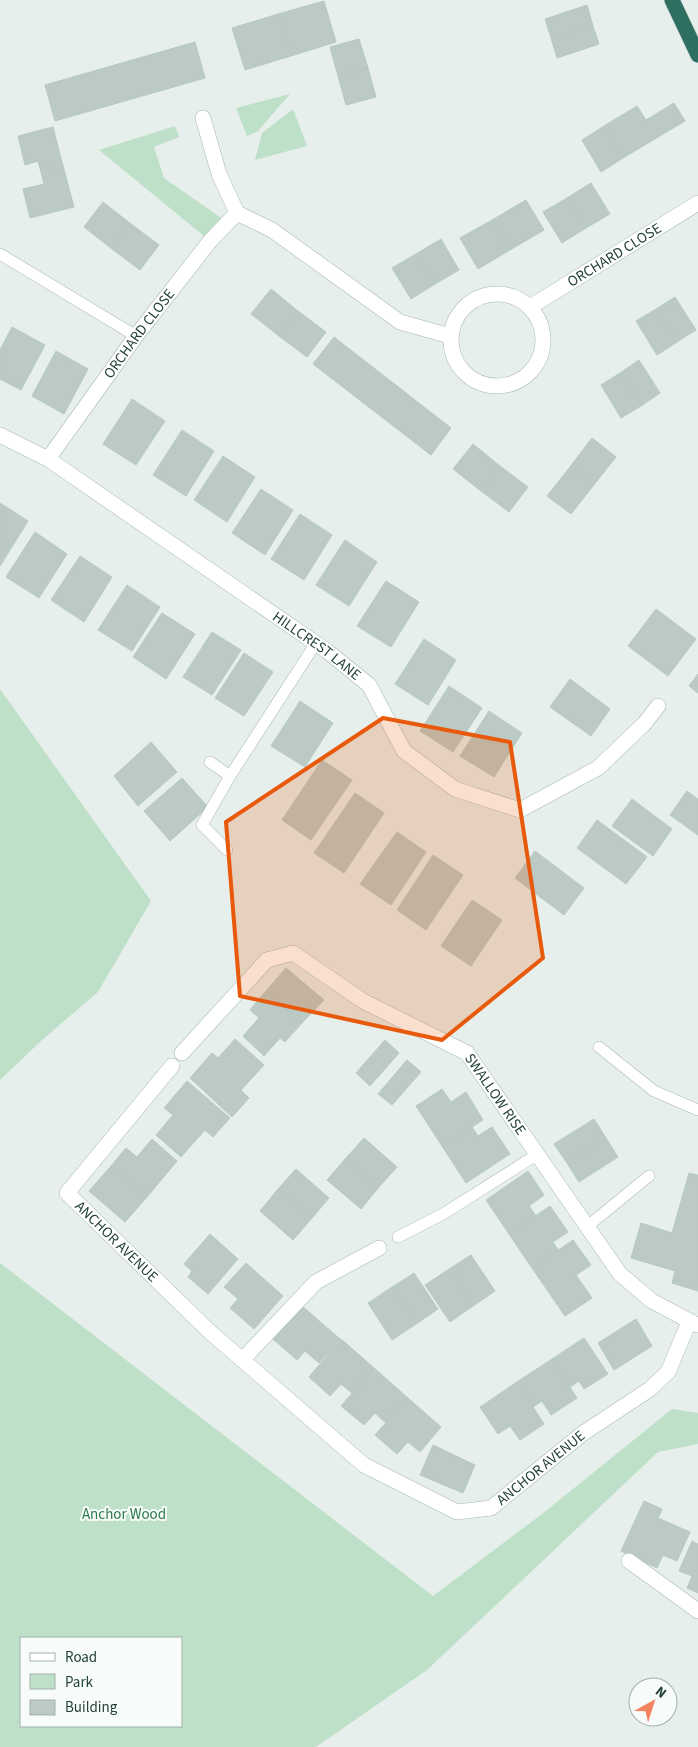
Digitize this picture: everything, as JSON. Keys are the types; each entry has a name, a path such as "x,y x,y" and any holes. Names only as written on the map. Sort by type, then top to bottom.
{"highway":[{"path":"672,0 698,55"}],"street":[{"path":"203,118 219,174 237,213 272,230 400,322 450,336"},
{"name":"ORCHARD CLOSE","path":"530,307 698,203"},
{"name":"ORCHARD CLOSE","path":"48,459 136,336 210,241 237,213"},
{"path":"503,293 517,298 530,307 538,320 543,334 542,350 536,364 526,376 512,384 497,386 482,384 468,377 458,365 451,351 450,336 454,321 462,308 474,299 488,294 503,293"},
{"name":"HILLCREST LANE","path":"0,435 48,459 316,643 369,685 404,751 455,789 520,810 598,768 644,724 658,706"},
{"name":"SWALLOW RISE","path":"182,1053 267,960 293,953 363,1001 467,1053 588,1225 620,1274 652,1301 693,1323"},
{"name":"ANCHOR AVENUE","path":"172,1066 67,1194 210,1332 364,1465 457,1512 491,1508 582,1434 650,1389 668,1372 693,1323"},
{"path":"242,1359 316,1282 378,1248"},
{"path":"628,1561 698,1611"}],"lane":[{"path":"0,254 136,336"},
{"path":"227,850 202,825 230,776 316,643"},
{"path":"210,762 230,776"},
{"path":"599,1047 654,1091 698,1110"},
{"path":"398,1237 443,1214 538,1154"},
{"path":"588,1225 649,1176"}],"highlighted area":[{"path":"383,718 510,742 543,958 442,1040 240,996 226,822"}],"green space":[{"path":"290,94 258,131 247,136 236,108"},
{"path":"293,109 307,146 255,160 262,133"},
{"path":"175,126 179,137 154,147 164,178 227,222 210,241 99,150"},
{"path":"0,689 151,901 98,992 42,1040 0,1080"},
{"name":"Anchor Wood","path":"0,1263 433,1596 542,1514 672,1409 698,1413 698,1444 658,1452 427,1670 316,1747 0,1747"}],"building":[{"path":"324,1 336,42 291,56 278,14"},
{"path":"587,5 593,26 551,38 545,19"},
{"path":"278,14 291,56 245,70 232,28"},
{"path":"593,26 599,44 557,58 551,38"},
{"path":"359,39 368,68 338,76 330,47"},
{"path":"195,42 205,78 55,121 45,85"},
{"path":"368,68 376,97 346,105 338,76"},
{"path":"674,103 685,121 623,158 604,126 637,106 646,120"},
{"path":"604,126 623,158 601,172 582,140"},
{"path":"53,127 63,166 41,172 38,161 25,165 18,136"},
{"path":"63,166 74,207 30,218 23,189 44,184 41,172"},
{"path":"591,183 610,214 586,228 567,198"},
{"path":"567,198 586,228 562,243 543,212"},
{"path":"526,200 544,230 510,250 492,220"},
{"path":"103,202 131,224 112,249 84,227"},
{"path":"492,220 510,250 478,269 460,238"},
{"path":"131,224 159,245 140,270 112,249"},
{"path":"441,239 459,270 435,284 416,254"},
{"path":"416,254 435,284 411,299 392,268"},
{"path":"271,289 298,311 279,336 251,314"},
{"path":"675,297 696,330 677,342 656,309"},
{"path":"656,309 677,342 657,355 636,321"},
{"path":"298,311 326,332 307,357 279,336"},
{"path":"12,327 45,345 21,390 0,379 0,350"},
{"path":"334,337 451,428 431,455 313,364"},
{"path":"56,351 88,369 64,414 32,396"},
{"path":"639,360 660,393 641,406 620,373"},
{"path":"620,373 641,406 621,418 601,385"},
{"path":"132,399 165,421 136,465 103,444"},
{"path":"182,430 214,451 186,496 153,475"},
{"path":"592,438 616,457 593,486 570,467"},
{"path":"473,444 500,466 481,491 453,469"},
{"path":"223,456 255,477 227,522 194,500"},
{"path":"500,466 528,487 509,512 481,491"},
{"path":"570,467 593,486 571,514 547,496"},
{"path":"261,489 293,510 265,555 232,533"},
{"path":"0,503 28,521 0,566"},
{"path":"300,514 332,535 304,580 271,559"},
{"path":"35,532 67,554 39,598 6,577"},
{"path":"345,540 377,562 349,606 316,585"},
{"path":"80,556 112,577 84,622 51,600"},
{"path":"386,581 419,602 391,647 357,626"},
{"path":"127,585 160,607 132,651 98,630"},
{"path":"656,609 696,639 668,676 628,646"},
{"path":"162,613 195,634 166,679 133,657"},
{"path":"212,632 241,650 212,695 183,677"},
{"path":"424,639 456,660 428,705 395,684"},
{"path":"244,653 273,672 244,716 215,698"},
{"path":"698,674 698,693 689,686"},
{"path":"570,679 610,709 591,736 550,707"},
{"path":"449,686 482,708 453,752 420,731"},
{"path":"300,701 333,723 305,767 271,746"},
{"path":"489,711 522,733 494,777 460,756"},
{"path":"151,742 177,772 138,806 114,776"},
{"path":"322,760 352,780 311,840 282,820"},
{"path":"182,778 208,807 170,841 144,811"},
{"path":"687,791 698,799 698,835 670,815"},
{"path":"355,793 384,813 344,873 314,853"},
{"path":"632,799 672,829 653,856 612,826"},
{"path":"597,820 647,857 626,884 577,848"},
{"path":"397,832 426,852 391,905 360,884"},
{"path":"535,851 584,888 564,915 515,878"},
{"path":"433,855 463,875 426,930 397,910"},
{"path":"472,900 502,920 471,966 441,946"},
{"path":"286,968 324,1000 302,1023 266,991"},
{"path":"266,991 302,1023 285,1042 280,1038 264,1056 243,1036 259,1018 250,1010"},
{"path":"235,1039 264,1065 241,1090 249,1098 232,1117 190,1078 212,1053 218,1058"},
{"path":"385,1040 399,1053 370,1086 356,1073"},
{"path":"407,1060 421,1072 392,1105 378,1094"},
{"path":"187,1081 230,1118 213,1137 205,1130 181,1157 156,1135 173,1115 164,1108"},
{"path":"442,1089 451,1102 466,1092 483,1120 442,1146 416,1106"},
{"path":"594,1119 606,1138 567,1163 554,1144"},
{"path":"472,1127 478,1136 492,1127 510,1154 466,1183 442,1146"},
{"path":"364,1138 397,1167 379,1187 346,1158"},
{"path":"606,1138 618,1157 579,1182 567,1163"},
{"path":"152,1139 177,1161 147,1197 111,1166 126,1148 137,1157"},
{"path":"346,1158 379,1187 361,1209 327,1180"},
{"path":"111,1166 147,1197 125,1222 89,1191"},
{"path":"296,1169 329,1198 312,1218 278,1189"},
{"path":"528,1171 544,1195 529,1206 536,1216 509,1234 486,1200"},
{"path":"689,1173 698,1175 698,1291 672,1283 675,1271 631,1258 641,1223 672,1233"},
{"path":"278,1189 312,1218 293,1240 260,1211"},
{"path":"550,1206 568,1232 553,1242 558,1250 532,1268 509,1234"},
{"path":"210,1234 238,1259 208,1294 188,1277 192,1271 184,1264"},
{"path":"573,1240 591,1265 576,1275 592,1298 565,1316 532,1268"},
{"path":"471,1255 495,1291 473,1306 449,1269"},
{"path":"246,1263 283,1296 254,1329 230,1308 238,1299 224,1287"},
{"path":"449,1269 473,1306 450,1322 425,1285"},
{"path":"414,1273 438,1309 416,1324 392,1287"},
{"path":"392,1287 416,1324 392,1340 368,1303"},
{"path":"302,1306 340,1339 319,1363 305,1351 297,1360 273,1339"},
{"path":"636,1319 652,1346 614,1370 598,1343"},
{"path":"584,1338 608,1374 584,1389 579,1381 570,1387 552,1359"},
{"path":"341,1339 374,1368 352,1393 341,1384 330,1396 309,1377"},
{"path":"552,1359 577,1398 551,1415 542,1401 533,1407 517,1382"},
{"path":"374,1368 408,1398 386,1423 375,1413 364,1425 341,1406"},
{"path":"517,1382 544,1424 520,1440 510,1426 498,1434 480,1407"},
{"path":"408,1398 441,1427 420,1452 408,1442 397,1454 375,1435"},
{"path":"433,1445 475,1465 463,1493 420,1475"},
{"path":"644,1501 662,1509 658,1518 690,1532 677,1561 663,1555 657,1568 621,1551"},
{"path":"692,1541 698,1544 698,1593 687,1588 692,1576 679,1571"}]}
